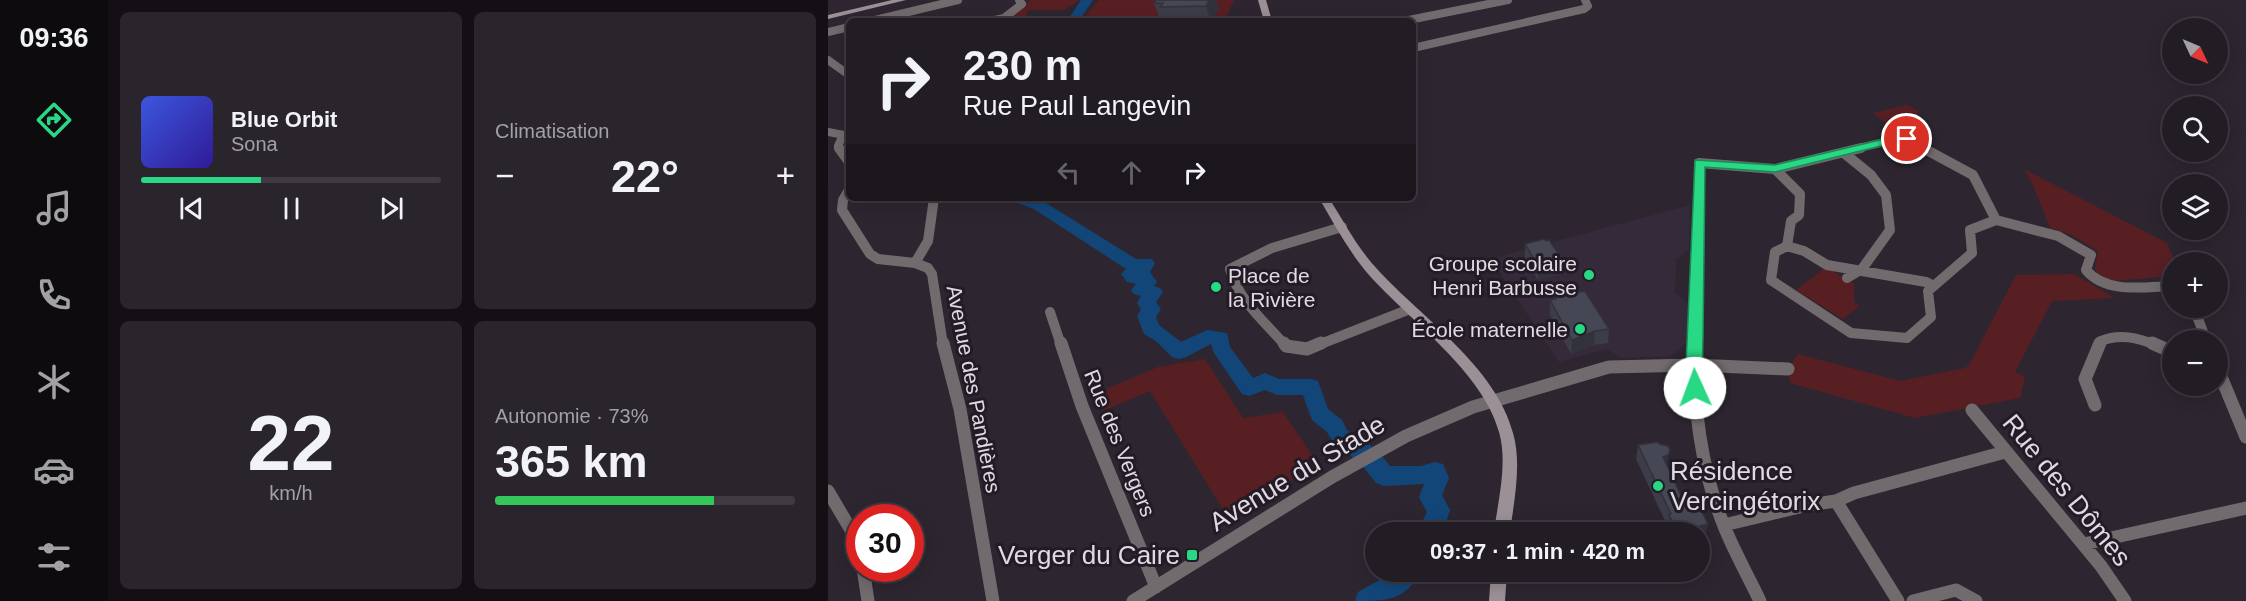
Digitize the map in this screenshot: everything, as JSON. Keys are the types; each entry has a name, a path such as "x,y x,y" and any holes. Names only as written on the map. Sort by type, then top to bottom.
{"main road":[{"path":"828,17 902,0"},
{"path":"1262,0 1267,18"},
{"path":"1325,201 1371,270 1449,349 1492,401 1506,431 1509,452 1503,522"},
{"path":"1497,601 1498,582"}],"street":[{"path":"883,18 958,0"},
{"path":"1416,19 1508,0"},
{"path":"1416,47 1584,9 1588,6 1585,0"},
{"path":"1006,18 1020,2"},
{"path":"828,32 846,28"},
{"path":"828,60 846,73"},
{"path":"828,132 846,135 838,146 846,158"},
{"path":"1760,601 1724,525 1709,474 1694,365 1699,163 1775,169 1897,139 1915,142 1973,175 1996,220"},
{"path":"1844,153 1871,175 1886,195 1890,230 1862,269 1847,278"},
{"path":"1775,169 1800,194 1799,215 1791,221 1787,246"},
{"path":"846,195 842,210 870,254 878,259 915,262 924,254 929,240 934,201"},
{"path":"1934,286 1926,282 1862,269 1827,265 1804,251 1787,246 1775,252 1771,280 1851,333 1907,338 1931,317 1928,291 1934,286 1972,253 1970,230 1996,220 2072,240 2091,255 2086,270 2089,275 2108,285 2162,286"},
{"path":"1342,227 1272,248 1230,269 1231,276 1239,290 1286,346 1295,349 1307,350 1410,309"},
{"name":"Avenue des Pandières","path":"915,262 928,268 932,274 945,355 960,409 993,601"},
{"name":"Rue des Vergers","path":"1050,312 1082,406 1156,587"},
{"path":"2095,405 2088,392 2085,379 2101,341 2106,338 2141,338 2162,347"},
{"name":"Avenue du Stade","path":"1133,601 1383,448 1442,419 1492,401 1576,375 1609,368 1694,365 1788,369"},
{"path":"2228,395 2246,437"},
{"name":"Rue des Dômes","path":"1972,410 2084,544 2125,601"},
{"path":"1724,525 1808,505 1836,501 1854,493 2005,452"},
{"path":"828,491 846,523"},
{"path":"1836,501 1898,601"},
{"path":"2084,544 2246,508"},
{"path":"865,582 868,601"},
{"path":"1913,601 1956,590 1976,601"}],"shaded area":[{"path":"1031,0 1080,0 1064,10 1028,10 1026,15 1030,18 1009,17"},
{"path":"1099,0 1234,0 1226,18 1084,18"},
{"path":"1907,105 1919,111 1906,134 1899,133 1873,113"},
{"path":"2024,169 2167,243 2171,252 2162,252 2162,277 2114,281 2098,275 2095,269 2098,251 2070,234 2050,228"},
{"name":"Groupe scolaire Henri Barbusse","path":"1690,205 1689,250 1676,259 1675,293 1688,303 1688,342 1670,356 1621,358 1607,349 1559,362 1491,259"},
{"path":"1826,267 1854,284 1854,302 1860,305 1843,319 1796,290"},
{"path":"2074,274 2115,298 2052,301 2015,372 2025,377 2020,398 1915,418 1790,383 1788,369 1798,354 1900,381 1965,368 1969,365 2016,275"},
{"path":"1205,359 1243,418 1283,412 1319,465 1227,516 1150,391 1103,411 1096,393 1158,367"}],"building":[{"path":"1156,0 1209,0 1206,6 1160,7 1163,3 1154,3"},
{"path":"1544,239 1549,240 1560,256 1556,257 1558,260 1538,266 1525,244"},
{"path":"1579,290 1580,292 1585,291 1609,329 1595,331 1572,340 1550,300 1556,299 1554,296"},
{"path":"1658,442 1668,446 1670,450 1668,455 1663,457 1688,511 1700,508 1707,522 1672,522 1669,515 1671,514 1638,445"}],"waterway":[{"path":"1075,18 1087,0"},
{"path":"1027,201 1040,206 1133,265 1146,263 1144,268 1130,274 1133,278 1145,276 1148,282 1140,290 1154,292 1146,303 1152,309 1146,316 1151,329 1163,336 1179,352 1207,337 1220,338 1221,348 1249,388 1265,381 1277,387 1311,387 1319,414 1335,426 1340,436 1369,457 1384,476 1421,476 1435,471 1438,478 1430,497 1439,510 1436,522"},
{"path":"1367,601 1401,582"}],"place":[{"name":"Groupe scolaire Henri Barbusse","path":"1589,275"},
{"name":"Place de la Rivière","path":"1216,287"},
{"name":"École maternelle","path":"1580,329"},
{"name":"Résidence Vercingétorix","path":"1658,486"},
{"name":"Verger du Caire","path":"1192,555"}],"route":[{"path":"1695,388 1699,163 1775,169 1897,139 1907,139"}]}
